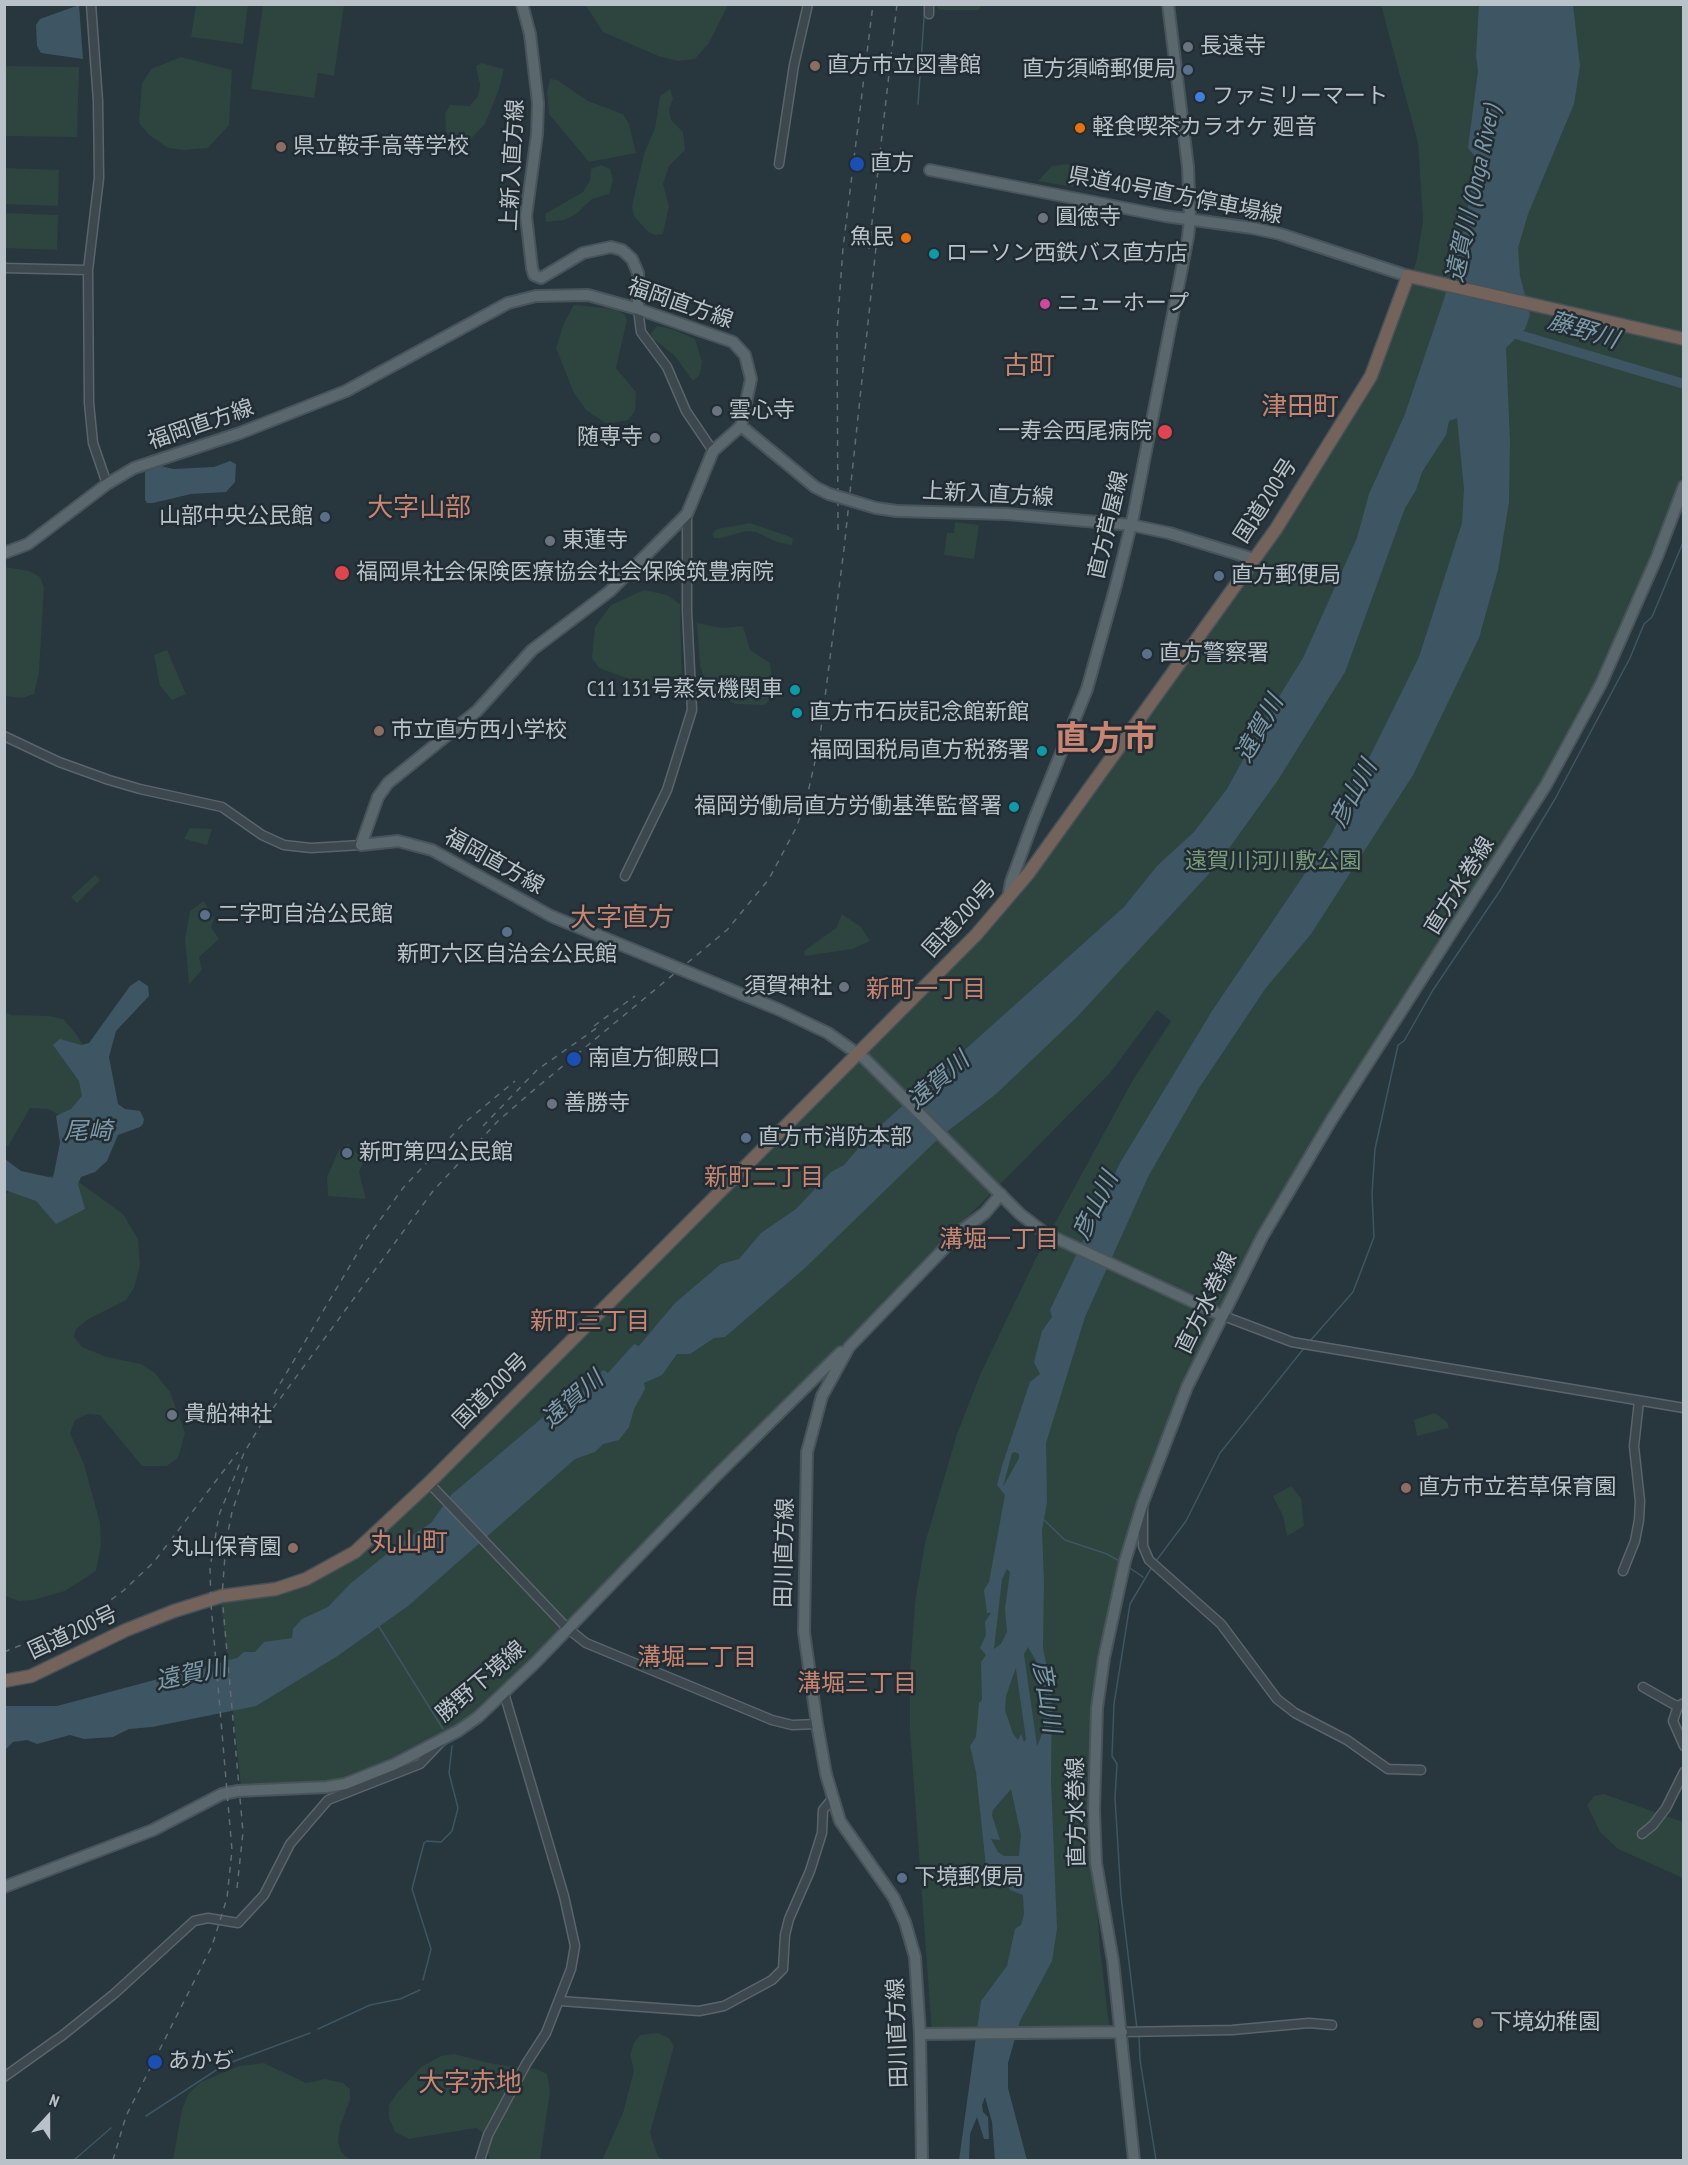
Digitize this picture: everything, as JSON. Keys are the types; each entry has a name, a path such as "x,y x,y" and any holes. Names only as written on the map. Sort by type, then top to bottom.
{"highway":[{"path":"1412,277 1683,339"},
{"name":"国道200号","path":"4,1681 31,1676 126,1630 174,1611 222,1596 276,1589 326,1570 355,1552 431,1484 862,1056 1008,898 1254,559 1371,376 1412,277"}],"main road":[{"name":"上新入直方線","path":"522,4 530,34 538,103 537,134 526,216 534,275 541,278 582,252 611,247 622,250 632,259 638,273 638,309"},
{"name":"直方芦屋線","path":"1008,898 1011,882 1033,822 1087,689 1131,525 1190,219 1188,167 1168,4"},
{"name":"県道40号直方停車場線","path":"930,170 1280,234 1412,277"},
{"name":"福岡直方線","path":"4,553 28,544 107,484 143,465 240,433 346,392 508,303 536,296 574,294 638,309 733,342 745,355 751,379 741,426"},
{"name":"上新入直方線","path":"741,426 815,487 829,494 876,508 897,511 1007,514 1131,525 1169,533 1254,559"},
{"path":"360,845 378,797 388,783 477,711 532,650 610,591 687,514 713,451 741,426"},
{"name":"直方水巻線","path":"1134,2160 1117,2033 1113,1961 1096,1863 1094,1773 1097,1708 1107,1636 1143,1502 1217,1313 1312,1151 1546,785 1625,634 1683,486"},
{"name":"福岡直方線","path":"360,845 398,842 432,850 551,916 780,1010 828,1033 862,1056"},
{"path":"862,1056 1020,1214 1049,1234 1217,1313"},
{"name":"田川直方線","path":"922,2160 922,2034 915,1958 905,1922 884,1881 845,1831 832,1799 818,1724 804,1632 807,1452 822,1396 849,1347 962,1230 985,1213 998,1190"},
{"name":"勝野下境線","path":"4,1887 153,1830 222,1794 345,1784 441,1742 478,1717 504,1693 565,1626 838,1354 849,1347"},
{"path":"922,2034 1117,2033"}],"street":[{"path":"91,4 98,101 99,178 88,270 90,416 97,460 107,484"},
{"path":"779,164 794,65 808,4"},
{"path":"4,268 88,270"},
{"path":"638,309 641,332 667,367 686,411 713,451"},
{"path":"625,876 668,790 691,716 687,611 687,514"},
{"path":"4,736 59,762 109,780 222,807 262,835 284,845 311,848 360,845"},
{"path":"1217,1313 1292,1342 1683,1408"},
{"path":"1623,1571 1635,1541 1639,1520 1640,1501 1634,1446 1639,1401"},
{"path":"431,1484 565,1626 597,1648 772,1720 792,1725 818,1724"},
{"path":"1143,1502 1143,1546 1149,1560 1221,1624 1277,1699 1295,1713 1347,1740 1388,1769 1421,1770"},
{"path":"1643,1687 1681,1705 1673,1721 1683,1746"},
{"path":"480,2160 488,2135 526,2064 540,2045 560,2001 574,1957 574,1936 504,1693"},
{"path":"4,2077 63,2036 114,1994 194,1921 208,1918 238,1923 264,1895 290,1844 328,1800 420,1764 441,1742"},
{"path":"1642,1834 1653,1825 1666,1808 1683,1772"},
{"path":"560,2001 699,2011 724,2006 772,1980 783,1970 785,1935 789,1919 819,1843 823,1810 832,1799"},
{"path":"1117,2033 1221,2030 1309,2023 1332,2025"}],"green space":[{"path":"585,4 728,5 709,43 695,59 678,61 658,56 603,32"},
{"path":"981,4 979,10 940,10 937,7 937,5"},
{"path":"196,5 248,5 243,44 191,37"},
{"path":"263,5 344,5 334,76 318,73 314,98 251,89"},
{"name":"遠賀川河川敷公園","path":"1381,5 1683,5 1683,473 1651,563 1601,676 1521,820 1330,1117 1185,1384 1152,1461 1129,1532 1111,1599 1091,1822 1100,1949 1110,2033 932,2034 910,1731 910,1672 915,1602 925,1543 957,1434 980,1375 1036,1258 1134,1078 1171,1021 1157,1010 1110,1073 476,1715 449,1734 346,1780 322,1784 241,1787 221,1601 333,1571 679,1239 935,987 996,921 1372,385 1390,344 1417,259 1423,220 1418,143"},
{"path":"181,57 232,70 229,125 208,148 183,150 168,148 149,135 139,123 142,83 151,69"},
{"path":"481,63 504,69 499,89 485,124 467,143 455,143 446,132 445,114 450,105 470,106 478,96 480,85 476,66"},
{"path":"5,66 79,67 77,137 5,136"},
{"path":"550,79 557,80 588,101 623,114 629,124 636,153 589,162 549,114 547,92"},
{"path":"670,89 673,99 669,109 671,120 683,132 685,150 669,166 663,184 669,206 663,234 655,235 647,231 634,216 632,206 644,154 655,128 660,96"},
{"path":"1068,164 1073,166 1073,187 1038,181 1052,166"},
{"path":"601,165 610,169 613,180 609,194 592,199 576,214 564,220 546,222 545,214 583,192 590,181 591,169"},
{"path":"5,168 59,170 58,206 5,204"},
{"path":"5,213 58,215 57,250 5,248"},
{"path":"574,305 615,309 624,314 627,320 616,368 636,392 635,411 628,420 607,424 586,410 574,393 556,348 564,323"},
{"path":"657,326 672,329 695,339 702,362 700,374 693,381 674,355 653,339 651,333"},
{"path":"955,522 979,525 974,559 944,555 947,533 954,533"},
{"path":"750,523 788,536 793,539 792,545 777,542 756,532 746,531 721,538 714,538 712,534 717,529"},
{"path":"5,567 29,571 40,577 44,587 39,673 34,694 22,698 5,696"},
{"path":"644,590 667,595 680,604 682,685 668,693 599,668 592,658 595,627 611,605"},
{"path":"697,623 722,628 743,626 750,650 770,663 773,689 771,699 764,705 735,704 707,686 700,666"},
{"path":"167,650 186,694 172,700 160,686 154,655"},
{"path":"190,828 212,829 207,845 184,839"},
{"path":"95,875 100,880 77,903 71,897"},
{"path":"204,901 214,919 211,927 219,939 199,957 202,970 189,984 185,939 190,911"},
{"path":"842,914 861,927 870,941 852,949 805,956 804,951 836,928"},
{"path":"4,1012 12,1015 49,1016 63,1019 75,1032 88,1053 98,1082 73,1122 48,1109 30,1108 9,1145 5,1147"},
{"path":"348,1144 364,1161 359,1172 366,1199 328,1196 327,1177 339,1150"},
{"path":"58,1174 72,1177 123,1214 138,1239 140,1266 134,1288 126,1300 87,1320 76,1329 74,1337 82,1347 107,1357 141,1364 155,1373 170,1392 185,1433 178,1458 167,1466 142,1466 100,1415 88,1414 75,1420 70,1433 84,1464 100,1523 101,1545 96,1571 65,1591 33,1600 19,1601 5,1596 4,1195 17,1185"},
{"path":"1435,1413 1447,1422 1449,1428 1417,1436 1414,1420"},
{"path":"1291,1486 1301,1498 1304,1526 1287,1536 1283,1516 1273,1496"},
{"path":"1604,1794 1683,1822 1683,1878 1618,1849 1600,1832 1587,1805 1594,1796"},
{"path":"658,2033 669,2038 674,2046 650,2133 658,2157 666,2160 602,2160 623,2113 634,2070 630,2055 634,2043 640,2035"},
{"path":"454,2054 493,2064 536,2069 547,2074 550,2091 540,2160 490,2160 482,2132 476,2128 409,2139 395,2132 389,2118 389,2105 398,2092 421,2067 441,2056"},
{"path":"264,2063 306,2083 325,2079 343,2083 350,2089 350,2100 340,2126 338,2142 341,2152 349,2159 357,2160 173,2160 182,2109 189,2093 201,2082 239,2066"}],"water":[{"path":"79,5 83,59 41,53 37,46 36,25 40,19"},
{"path":"1479,5 1573,5 1580,66 1574,104 1528,214 1518,248 1520,276 1530,315 1525,329 1506,348 1510,442 1509,502 1498,570 1479,638 1413,775 1311,934 1265,989 1199,1088 1149,1175 1085,1317 1046,1443 1047,1502 1042,1530 1043,1648 1047,1668 1052,1677 1051,1782 1057,1929 1052,1961 1020,2021 1008,2063 1008,2088 1027,2160 995,2160 992,2122 985,2097 982,2105 983,2112 988,2117 989,2139 984,2139 977,2117 970,2134 969,2160 959,2160 981,2001 1007,1966 1015,1929 1021,1925 1024,1914 1023,1895 1010,1890 1005,1877 987,1876 976,1772 970,1746 976,1737 979,1703 982,1700 981,1662 986,1655 980,1648 986,1635 985,1622 991,1613 987,1613 984,1590 989,1582 1005,1495 997,1485 1030,1382 1040,1374 1034,1362 1042,1331 1052,1317 1050,1310 1120,1163 1212,1011 1331,835 1419,657 1462,523 1464,489 1457,418 1449,421 1446,435 1422,472 1416,490 1405,508 1345,672 1278,780 1217,865 1077,1017 996,1094 940,1137 805,1268 725,1337 714,1338 690,1354 677,1354 662,1375 644,1383 645,1389 634,1409 629,1427 619,1440 603,1444 595,1452 575,1459 408,1606 336,1657 256,1706 152,1727 129,1729 113,1737 84,1739 70,1735 37,1744 27,1740 13,1742 5,1750 4,1706 57,1706 237,1658 244,1652 255,1652 264,1642 292,1638 293,1629 302,1619 328,1607 350,1584 399,1544 431,1523 451,1495 561,1402 577,1397 603,1370 608,1373 634,1344 639,1346 675,1303 721,1264 739,1259 761,1233 796,1209 831,1172 844,1165 870,1135 1124,907 1157,866 1194,832 1227,789 1267,716 1303,658 1357,538 1369,494 1405,414 1444,299 1464,228 1477,159 1468,148 1478,71 1476,55","holes":["1012,1453 1019,1454 1019,1458 1003,1487","1007,1569 1010,1572 1005,1609 1007,1632 1001,1644 994,1649 1002,1579","1028,1647 1044,1675 1044,1729 1036,1749 1028,1737 1024,1742 1021,1734 1018,1740 1013,1734 1005,1710 1006,1696 1015,1670","1011,1789 1021,1835 1019,1856 1004,1856 998,1852 991,1839 1000,1840 992,1815 993,1810"]},
{"path":"230,461 236,464 235,482 226,492 191,494 153,503 147,503 145,500 145,472 161,466 173,469 214,467"},
{"name":"尾崎","path":"139,980 148,986 149,996 116,1031 109,1057 118,1104 125,1109 140,1111 144,1119 143,1124 118,1135 107,1161 95,1172 81,1177 78,1184 85,1209 56,1224 36,1201 5,1190 5,1159 21,1171 53,1178 60,1143 56,1116 71,1109 82,1096 79,1081 53,1045 60,1039 81,1045 89,1043 130,986"}],"waterway":[{"path":"918,104 925,4"},
{"name":"藤野川","path":"1506,331 1684,384"},
{"path":"1310,1341 1353,1292 1374,1237 1372,1194 1375,1149 1398,1045 1404,1041 1433,990 1501,889 1555,799 1630,658 1644,624 1652,617 1684,540"},
{"path":"1156,1561 1186,1521 1220,1453 1305,1347"},
{"path":"1043,1519 1065,1540 1107,1554 1121,1562"},
{"path":"1127,1566 1143,1577"},
{"path":"1137,2029 1121,1896 1115,1798 1117,1764 1112,1756 1114,1704 1130,1604 1152,1567"},
{"path":"378,1625 443,1729"},
{"name":"彦山川","path":"1018,1648 1034,1760"},
{"path":"423,1980 431,1949 412,1889 424,1843 427,1841 441,1842 452,1831 458,1808 449,1773 452,1746"},
{"path":"318,2029 370,2005 400,1999 420,1990"},
{"path":"146,2116 224,2065 310,2033"},
{"path":"1139,2036 1140,2060 1156,2160"},
{"path":"74,2160 111,2128"}],"railway":[{"path":"838,530 837,331 843,248 873,4"},
{"path":"869,249 897,4"},
{"path":"113,2160 126,2116 212,1946 227,1898 232,1850 211,1604 210,1568 219,1515 244,1453 260,1426 433,1191 498,1121 727,930 769,879 796,828 806,801 819,744 844,549 877,238"},
{"path":"594,1026 635,996"},
{"path":"483,1126 537,1070 601,1025"},
{"path":"274,1394 364,1242 403,1188 463,1124 515,1081"},
{"path":"4,1652 90,1615 123,1591 154,1562 238,1452"},
{"path":"237,1888 243,1832 222,1596 226,1542 232,1512 248,1464"}],"place":[{"name":"長遠寺","path":"1188,47"},
{"name":"直方市立図書館","path":"815,66"},
{"name":"直方須崎郵便局","path":"1188,70"},
{"name":"ファミリーマート","path":"1200,97"},
{"name":"軽食喫茶カラオケ 廻音","path":"1080,128"},
{"name":"県立鞍手高等学校","path":"281,147"},
{"name":"直方","path":"857,164"},
{"name":"圓徳寺","path":"1043,218"},
{"name":"魚民","path":"906,238"},
{"name":"ローソン西鉄バス直方店","path":"934,254"},
{"name":"ニューホープ","path":"1045,304"},
{"name":"雲心寺","path":"717,411"},
{"name":"一寿会西尾病院","path":"1165,432"},
{"name":"随専寺","path":"655,438"},
{"name":"山部中央公民館","path":"325,517"},
{"name":"東蓮寺","path":"550,541"},
{"name":"福岡県社会保険医療協会社会保険筑豊病院","path":"342,573"},
{"name":"直方郵便局","path":"1219,576"},
{"name":"直方警察署","path":"1147,654"},
{"name":"C11 131号蒸気機関車","path":"795,690"},
{"name":"直方市石炭記念館新館","path":"797,713"},
{"name":"市立直方西小学校","path":"379,731"},
{"name":"福岡国税局直方税務署","path":"1042,751"},
{"name":"福岡労働局直方労働基準監督署","path":"1014,807"},
{"name":"二字町自治公民館","path":"205,915"},
{"name":"新町六区自治会公民館","path":"507,932"},
{"name":"須賀神社","path":"844,987"},
{"name":"南直方御殿口","path":"574,1059"},
{"name":"善勝寺","path":"552,1104"},
{"name":"直方市消防本部","path":"746,1138"},
{"name":"新町第四公民館","path":"347,1153"},
{"name":"貴船神社","path":"172,1415"},
{"name":"直方市立若草保育園","path":"1406,1488"},
{"name":"丸山保育園","path":"293,1548"},
{"name":"下境郵便局","path":"902,1878"},
{"name":"下境幼稚園","path":"1478,2023"},
{"name":"あかぢ","path":"155,2062"}],"district":[{"name":"古町","path":"1029,367"},
{"name":"津田町","path":"1300,408"},
{"name":"大字山部","path":"419,509"},
{"name":"直方市","path":"1106,740"},
{"name":"大字直方","path":"622,919"},
{"name":"新町一丁目","path":"926,990"},
{"name":"新町二丁目","path":"764,1178"},
{"name":"溝堀一丁目","path":"999,1240"},
{"name":"新町三丁目","path":"590,1322"},
{"name":"丸山町","path":"409,1544"},
{"name":"溝堀二丁目","path":"697,1658"},
{"name":"溝堀三丁目","path":"857,1684"},
{"name":"大字赤地","path":"470,2084"}],"water label":[{"name":"遠賀川 (Onga River)","path":"1474,194"},
{"name":"遠賀川","path":"1260,729"},
{"name":"遠賀川","path":"939,1081"},
{"name":"遠賀川","path":"573,1400"},
{"name":"遠賀川","path":"191,1675"}]}
